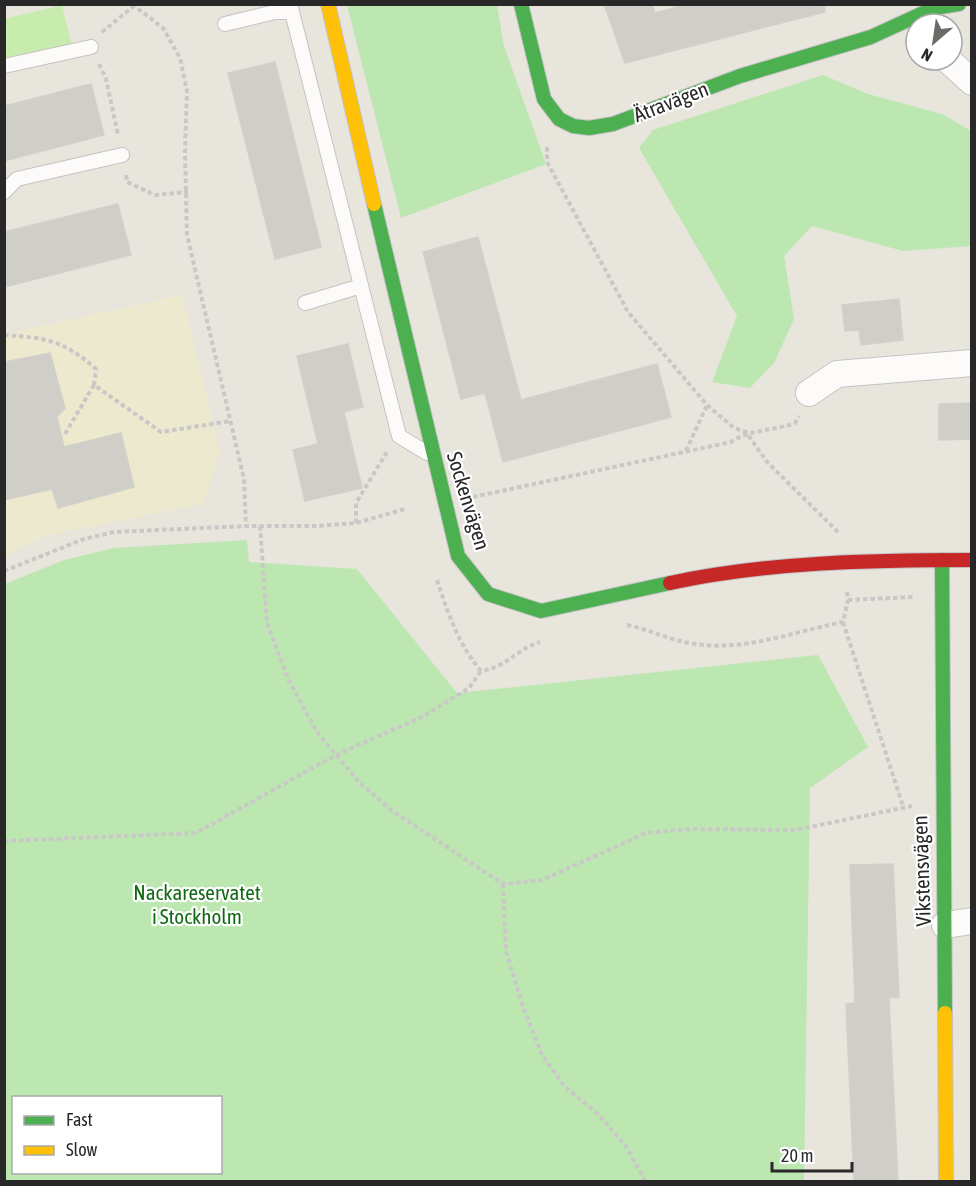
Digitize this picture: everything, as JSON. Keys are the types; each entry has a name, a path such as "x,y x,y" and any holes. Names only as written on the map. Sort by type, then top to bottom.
{"street":[{"name":"Sockenvägen","path":"328,4 432,456 458,556 488,594 541,611 708,575 877,560 972,560"},
{"path":"521,4 544,99 559,119"},
{"name":"Ätravägen","path":"933,6 959,4 972,13"},
{"name":"Ätravägen","path":"559,119 573,126 589,128 613,124 740,76 904,31"},
{"path":"809,393 837,374 972,363"},
{"name":"Vikstensvägen","path":"942,560 941,805 945,925 946,1182"},
{"path":"945,925 972,921"}],"lane":[{"path":"225,24 291,8 399,436 432,456"},
{"path":"4,66 91,47"},
{"path":"4,192 17,179 122,155"},
{"path":"305,303 361,286"}],"path":[{"path":"188,192 155,195 128,183 106,79 91,47 106,27 133,5 163,28 180,57 187,91 185,152 188,192 187,235 244,479 246,526"},
{"path":"559,119 547,144 547,162 628,312 707,405 734,428 746,432 777,430 795,423 809,393"},
{"path":"4,335 47,338 80,355 96,369 94,385 65,434"},
{"path":"94,385 161,432 231,421"},
{"path":"686,452 707,405"},
{"path":"471,497 731,442 746,432"},
{"path":"746,432 767,462 839,533"},
{"path":"383,443 393,459"},
{"path":"356,523 356,503 387,452"},
{"path":"4,571 84,539 114,532 356,523 405,509"},
{"path":"260,526 267,623 288,679 317,732 359,782 391,810 503,884 542,880 646,833 692,829 795,830 903,806 941,805"},
{"path":"434,570 451,622 469,657 481,671"},
{"path":"903,806 843,622 848,600 941,596"},
{"path":"618,626 628,624 689,644 732,646 784,638 843,622"},
{"path":"4,841 196,833 336,755 424,716 469,688 481,671 498,669 528,646 548,640"},
{"path":"503,884 506,951 523,1007 542,1055 565,1086 597,1113 625,1144 646,1182"}],"shaded area":[{"path":"182,295 220,452 203,504 49,535 5,556 4,334"}],"green space":[{"path":"62,5 73,50 4,60 4,19"},
{"path":"347,5 497,5 504,46 546,164 401,218"},
{"path":"823,75 868,94 942,114 971,131 971,246 903,251 812,226 784,256 794,319 774,363 750,388 712,382 737,316 639,148 653,130"},
{"name":"Nackareservatet i Stockholm","path":"247,540 249,562 357,569 457,693 818,655 868,747 810,788 804,1181 5,1181 5,584 64,560 114,548"}],"building":[{"path":"604,4 652,4 655,13 688,4 824,4 825,12 625,63"},
{"path":"275,62 321,247 275,259 228,73"},
{"path":"91,84 104,135 4,161 4,106"},
{"path":"118,204 131,255 4,287 4,232"},
{"path":"478,237 521,400 657,364 671,417 503,462 485,393 461,399 423,252"},
{"path":"899,299 903,340 861,345 859,330 845,331 842,305"},
{"path":"348,344 363,407 344,412 362,488 305,501 293,450 318,444 297,356"},
{"path":"50,353 65,408 57,417 64,447 121,433 134,487 58,508 52,489 4,500 4,362"},
{"path":"972,403 972,439 939,440 939,404"},
{"path":"893,864 899,997 889,998 898,1182 854,1182 846,1004 855,1003 850,865"}],"traffic: fast":[{"path":"521,4 544,99 559,119 573,126 589,128 613,124 740,76 871,37 934,8 959,4"},
{"path":"374,204 458,556 488,594 541,611 670,583"},
{"path":"942,560 945,1013"}],"traffic: slow":[{"path":"328,4 374,204"},
{"path":"945,1013 946,1182"}],"traffic: jam":[{"path":"670,583 782,566 972,560"}]}
